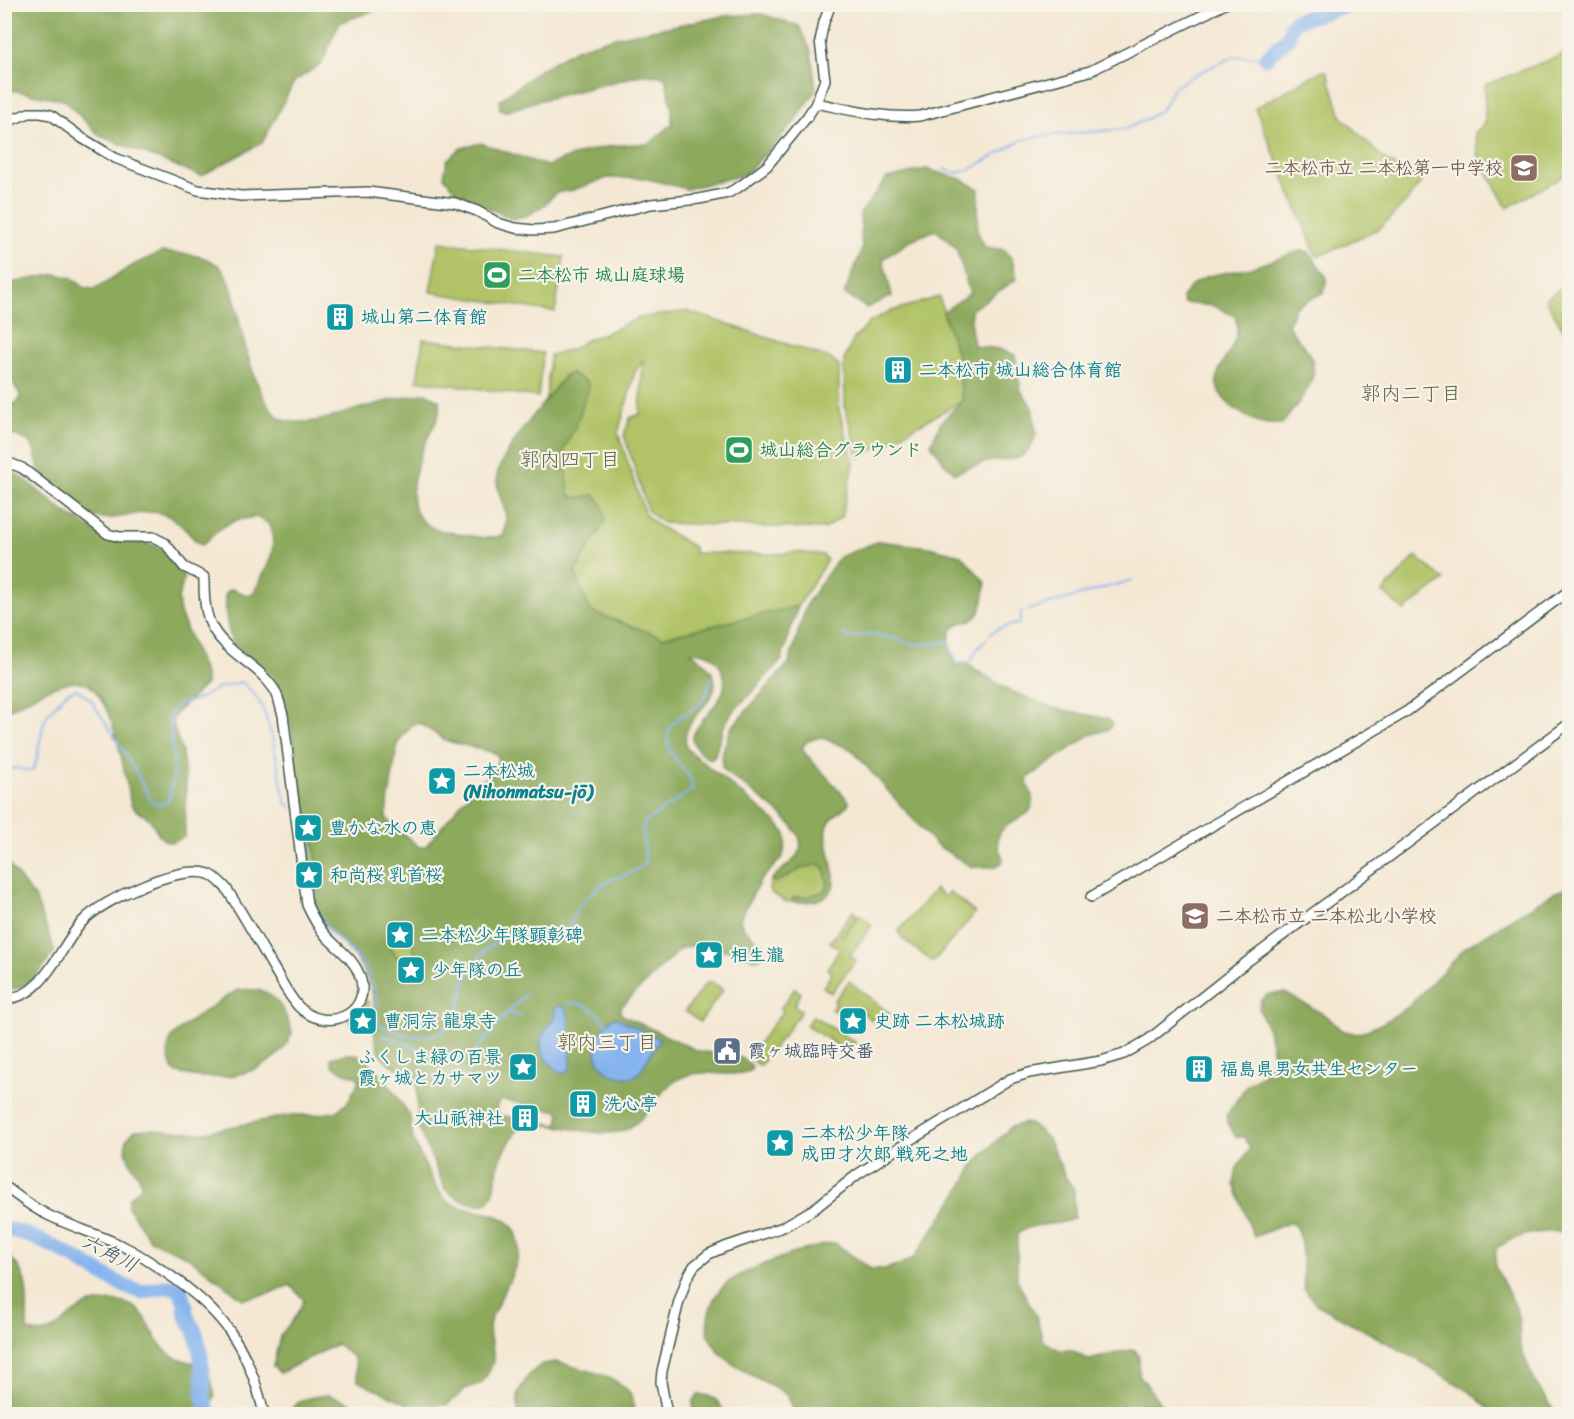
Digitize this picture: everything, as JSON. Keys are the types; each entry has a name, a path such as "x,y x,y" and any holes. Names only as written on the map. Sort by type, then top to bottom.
{"street":[{"path":"4,123 29,113 51,115 82,138 115,158 198,190 241,196 368,192 455,203 477,211 498,223 534,230 554,229 651,204 699,199 728,193 740,187 767,166 816,103 825,80 820,41 831,4"},
{"path":"816,103 872,115 920,116 1090,71 1225,4"},
{"path":"4,461 21,468 108,534 120,537 153,537 165,543 184,567 204,577 210,622 217,634 226,645 264,675 276,692 283,715 307,905 312,917 326,935 353,963 360,975 362,991 358,1004 348,1016 339,1020 312,1016 299,1007 226,888 218,879 209,874 195,872 175,874 109,901 83,921 46,976 21,996 4,998"},
{"path":"1091,897 1406,712 1569,590"},
{"path":"667,1414 661,1382 662,1371 679,1301 687,1278 700,1261 709,1254 783,1227 814,1209 858,1174 1010,1079 1029,1073 1101,1061 1124,1054 1148,1040 1244,964 1569,723"},
{"path":"4,1185 48,1216 136,1252 204,1300 229,1329 245,1355 264,1414"}],"green space":[{"path":"4,5 390,5 339,23 322,63 294,82 262,143 201,176 100,136 64,100 5,89"},
{"path":"761,14 799,26 811,51 816,90 795,122 746,174 687,189 644,178 607,178 573,190 556,193 543,206 528,215 512,219 459,195 444,177 447,160 461,148 481,143 547,166 597,149 649,144 672,124 672,107 665,76 641,75 533,102 508,111 500,110 500,100 541,69 576,49 615,37 725,16"},
{"name":"二本松市立 二本松第一中学校","path":"1569,52 1569,173 1507,208 1479,157 1475,133 1485,123 1485,85"},
{"path":"1321,71 1327,71 1341,116 1385,160 1405,171 1426,175 1408,200 1380,228 1317,257 1255,108"},
{"path":"926,169 961,179 979,189 977,231 985,247 1005,250 1012,259 1017,279 971,310 971,329 974,346 999,349 1015,355 1021,391 1032,406 1036,434 1030,449 1019,458 986,462 955,473 945,464 931,444 941,422 962,401 958,358 943,312 970,293 956,248 936,230 913,239 883,259 892,296 866,308 844,294 862,249 860,214 887,178"},
{"name":"二本松市 城山庭球場","path":"439,242 564,257 555,312 430,292"},
{"path":"1300,251 1309,252 1327,278 1324,292 1295,307 1288,325 1311,357 1313,375 1306,392 1282,424 1264,423 1238,411 1223,398 1217,386 1217,375 1234,343 1237,330 1235,316 1214,306 1184,303 1182,297 1194,283 1208,276 1250,268"},
{"path":"162,252 184,254 199,256 213,262 224,271 231,287 251,367 263,396 278,417 287,421 308,422 426,393 440,401 437,419 418,461 413,488 416,512 422,521 433,528 470,536 497,537 503,535 506,519 497,484 500,466 527,424 566,375 571,373 587,382 589,387 579,418 564,450 569,494 573,498 595,495 601,503 605,518 575,572 590,610 663,637 798,606 781,661 731,714 723,728 715,755 711,759 699,751 692,738 721,695 724,676 713,657 703,652 691,652 709,668 715,682 714,691 709,700 688,727 685,737 687,749 776,822 786,834 783,857 760,881 740,919 744,928 763,946 765,951 760,958 755,959 733,950 710,951 700,945 681,948 621,1007 620,1012 698,1051 742,1058 752,1066 750,1071 740,1074 692,1074 682,1078 664,1090 635,1124 618,1132 594,1132 552,1125 528,1125 517,1131 503,1153 490,1200 480,1205 469,1203 456,1198 445,1189 418,1126 417,1084 414,1079 390,1064 382,1056 376,1043 372,990 368,979 359,962 325,925 314,906 317,898 318,877 311,819 299,805 291,729 279,687 270,674 236,646 228,628 225,593 232,589 247,595 253,594 270,560 272,551 272,533 268,523 256,517 236,520 221,528 202,545 173,519 158,513 148,512 114,518 90,515 44,480 31,444 5,433 5,408 18,402 21,396 5,370 5,284 56,274 72,278 85,288 94,289 137,263","holes":["419,723 447,741 495,753 498,756 498,761 490,774 469,794 425,847 419,847 386,816 398,742 412,725","404,931 410,933 418,967 408,971 386,943 388,937","502,1100 558,1111 560,1114 558,1124 499,1115 496,1110 498,1103"]},
{"path":"1569,283 1569,339 1545,299"},
{"path":"939,297 958,358 962,401 859,458 845,407 844,360 854,339 870,322 888,312"},
{"path":"687,311 829,358 839,366 839,410 854,464 841,517 824,529 663,523 648,511 624,435 630,418 640,414 643,361 635,372 618,433 645,514 655,524 694,547 694,553 777,554 795,552 823,555 827,560 798,606 663,637 590,610 575,572 605,521 605,516 569,494 564,450 565,375 546,400 550,355 575,348 584,341 638,318"},
{"path":"423,339 543,353 538,397 417,380"},
{"path":"5,466 67,514 103,538 125,543 151,544 162,549 182,572 184,579 178,599 180,613 205,675 206,684 176,713 172,721 182,753 186,783 185,836 176,841 165,841 151,821 131,805 111,720 95,691 85,683 60,685 35,695 5,712"},
{"path":"879,541 929,547 961,555 986,583 980,613 973,619 956,625 950,634 951,651 957,665 967,664 1008,690 1054,708 1108,719 1112,723 1107,730 1090,735 1027,779 1033,799 1031,810 1003,829 998,845 1003,858 1002,863 994,867 972,867 936,845 851,749 820,737 808,741 803,746 803,751 849,801 849,804 833,818 827,829 828,848 833,869 833,888 827,895 817,900 793,902 794,897 807,897 825,891 828,885 824,867 821,865 806,867 775,882 771,880 798,855 800,841 792,826 775,810 727,773 722,767 722,753 731,728 789,663 807,603 839,557"},
{"path":"1416,556 1444,580 1404,611 1383,592"},
{"path":"299,805 311,819 316,851 318,889 313,904 308,884"},
{"path":"5,860 35,898 54,952 34,978 21,987 13,989 5,989"},
{"path":"812,865 824,867 828,885 825,891 807,897 794,897 793,902 784,901 771,893 769,889 771,880 775,882 796,870"},
{"path":"1569,887 1569,1232 1531,1234 1506,1243 1496,1248 1495,1266 1514,1304 1519,1320 1520,1347 1536,1384 1557,1414 1494,1414 1469,1391 1415,1358 1316,1304 1304,1289 1301,1242 1296,1227 1291,1222 1254,1237 1234,1184 1237,1168 1250,1149 1244,1137 1236,1137 1226,1116 1247,1085 1263,1074 1274,1059 1268,1030 1259,1009 1261,1000 1269,994 1285,993 1327,1016 1341,1030 1357,1034 1383,1023 1407,1008 1466,947 1553,893"},
{"path":"935,889 944,897 950,892 975,913 933,962 904,940 898,932"},
{"path":"853,911 858,915 842,937 860,915 872,925 850,956 856,960 831,993 823,987 832,973 827,969 840,949 830,942"},
{"path":"404,931 410,933 418,967 408,971 386,943 388,937"},
{"path":"711,981 723,990 700,1022 685,1011 706,983"},
{"path":"849,981 890,1014 879,1026 863,1013 855,1023 831,1009 836,1003 834,1001"},
{"path":"795,988 801,993 794,1005 802,1011 760,1066 748,1057 783,1011 780,1009"},
{"path":"237,990 264,992 271,995 281,1006 292,1033 284,1047 273,1059 260,1067 233,1076 203,1077 174,1072 168,1049 174,1035 200,1014"},
{"path":"368,1001 370,1015 368,1026 365,1028 349,1022 359,1012 364,1002"},
{"path":"813,1016 855,1042 853,1049 844,1050 806,1025"},
{"path":"357,1054 368,1061 381,1074 398,1098 410,1116 412,1136 418,1152 443,1197 458,1206 503,1219 510,1224 517,1235 519,1247 517,1260 489,1327 494,1358 492,1365 482,1383 465,1389 447,1405 408,1404 358,1381 354,1358 337,1344 280,1373 273,1366 280,1336 295,1317 304,1300 290,1285 268,1294 243,1299 185,1255 150,1240 128,1207 129,1198 141,1185 129,1161 126,1149 126,1140 135,1130 200,1133 291,1115 335,1112 347,1103 359,1081 358,1077 332,1065 331,1058"},
{"path":"1025,1123 1034,1126 1048,1139 1066,1178 1074,1189 1074,1218 1060,1223 1030,1227 1017,1235 1017,1280 1036,1316 1043,1341 1059,1350 1071,1350 1089,1360 1135,1350 1139,1356 1139,1374 1163,1408 1162,1412 1158,1414 1125,1404 1121,1406 1119,1414 791,1414 791,1403 785,1394 733,1364 713,1344 707,1324 714,1299 729,1282 758,1267 792,1254 835,1243 871,1269 884,1269 914,1258 958,1193 976,1161 1011,1127"},
{"path":"5,1254 14,1261 24,1278 27,1298 27,1330 43,1333 57,1327 83,1307 91,1304 111,1301 129,1304 147,1320 168,1353 182,1360 202,1364 211,1380 215,1396 206,1414 5,1414"},
{"path":"557,1362 595,1372 620,1384 629,1392 633,1402 632,1414 518,1414 518,1393 528,1376 542,1364"},
{"path":"329,1395 372,1414 287,1414 305,1399"},
{"path":"698,1395 712,1397 725,1413 730,1414 694,1414 693,1402"}],"water":[{"path":"558,1005 566,1008 569,1017 571,1067 563,1074 547,1060 541,1049 542,1036 554,1019 555,1008"},
{"path":"615,1017 660,1039 636,1076 615,1075 600,1064 596,1046 599,1036 609,1021"}],"waterway":[{"path":"1266,58 1289,37 1291,26 1295,21 1353,4"},
{"path":"944,169 956,173 969,170 1022,140 1125,129 1147,119 1163,108 1173,88 1192,76 1235,56 1266,58"},
{"path":"1028,610 1132,580"},
{"path":"989,635 997,629 1020,623 1023,611"},
{"path":"843,634 851,637 876,634 914,644 935,644 946,641 949,643 957,664 971,661 977,649 987,639"},
{"path":"319,910 326,925 356,956 368,974 375,993 380,1025 410,1035 427,1036 442,1032 453,1021 470,971 494,943 511,935 564,931 571,925 577,910 586,898 605,883 634,871 644,864 644,823 693,789 690,778 670,750 667,740 668,731 678,719 703,700 712,678"},
{"path":"4,770 13,768 32,771 47,715 67,692 77,689 91,700 127,756 151,800 157,804 165,803 171,792 174,772 169,718 171,712 178,705 201,698 217,688 242,682 256,697 263,709 286,803 291,807"},
{"path":"297,809 301,810 310,824 311,863 317,898"},
{"path":"381,1035 441,1059 459,1059 472,1054 526,994"},
{"path":"568,1003 590,1008 607,1024"},
{"path":"508,1012 521,1017"},
{"name":"六角川","path":"4,1229 50,1245 127,1287 142,1292 168,1286 181,1292 186,1306 185,1311 195,1331 200,1349 203,1395 209,1414"}],"place":[{"name":"二本松市立 二本松第一中学校","path":"1524,168"},
{"name":"二本松市 城山庭球場","path":"497,275"},
{"name":"城山第二体育館","path":"340,317"},
{"name":"二本松市 城山総合体育館","path":"898,370"},
{"name":"城山総合グラウンド","path":"739,450"},
{"name":"二本松城 (Nihonmatsu-jō)","path":"442,781"},
{"name":"豊かな水の恵","path":"308,828"},
{"name":"和尚桜 乳首桜","path":"309,875"},
{"name":"二本松市立 二本松北小学校","path":"1195,916"},
{"name":"二本松少年隊顕彰碑","path":"400,935"},
{"name":"相生瀧","path":"709,955"},
{"name":"少年隊の丘","path":"411,970"},
{"name":"曹洞宗 龍泉寺","path":"363,1021"},
{"name":"史跡 二本松城跡","path":"853,1021"},
{"name":"霞ヶ城臨時交番","path":"727,1051"},
{"name":"ふくしま緑の百景 霞ヶ城とカサマツ","path":"523,1067"},
{"name":"福島県男女共生センター","path":"1199,1069"},
{"name":"洗心亭","path":"583,1104"},
{"name":"大山祇神社","path":"525,1118"},
{"name":"二本松少年隊 成田才次郎 戦死之地","path":"780,1143"}],"district":[{"name":"郭内二丁目","path":"1411,393"},
{"name":"郭内四丁目","path":"570,459"},
{"name":"郭内三丁目","path":"607,1042"}]}
